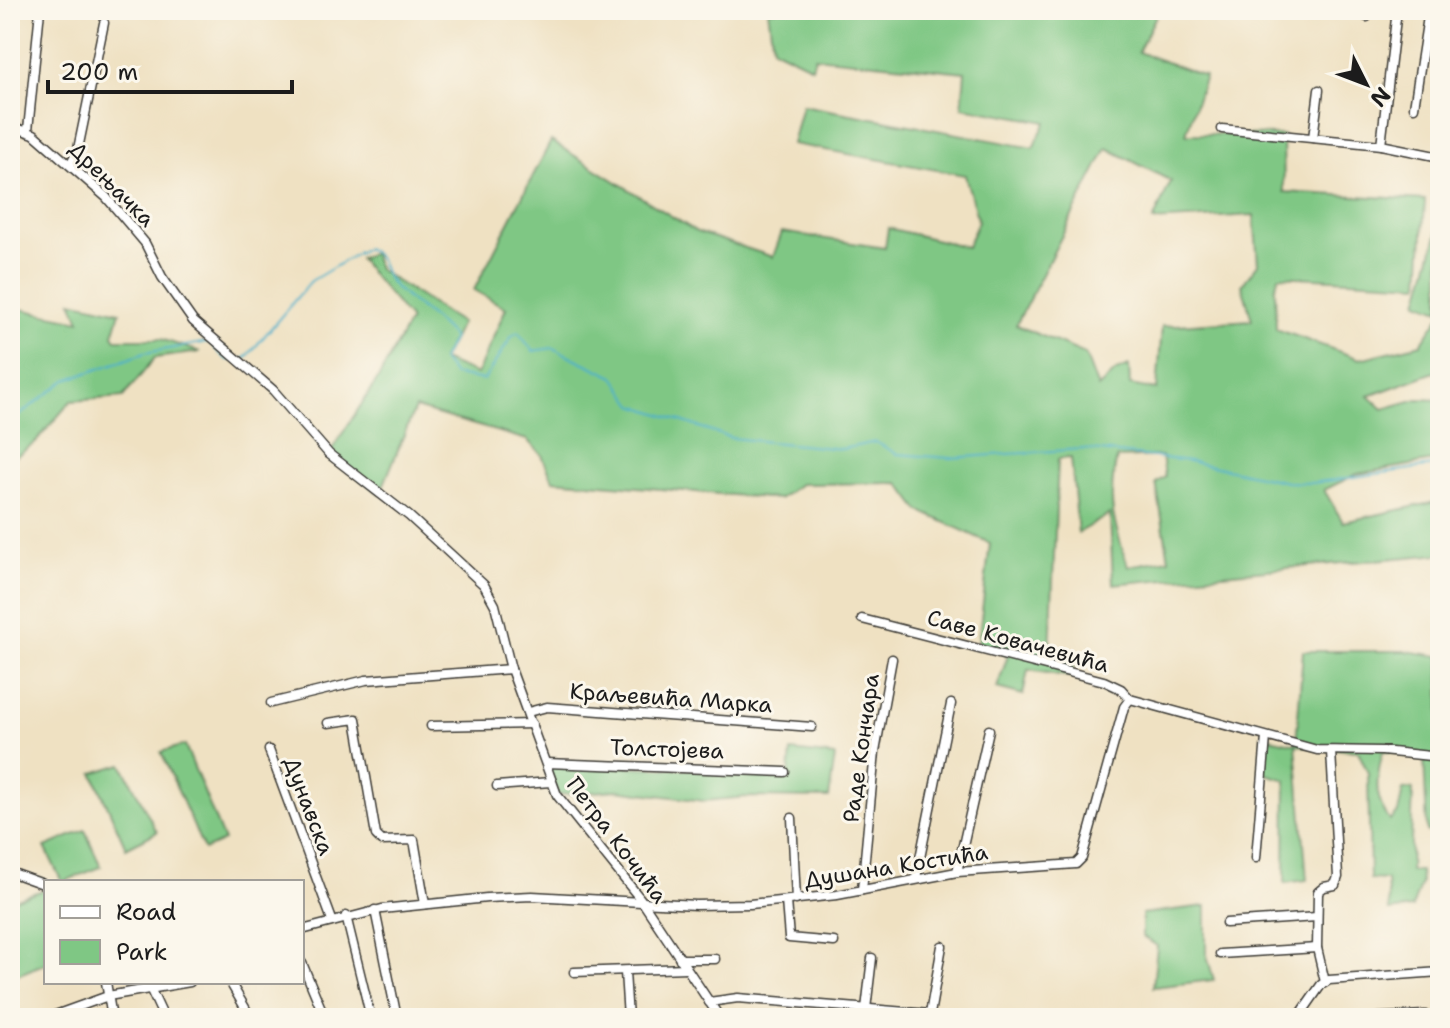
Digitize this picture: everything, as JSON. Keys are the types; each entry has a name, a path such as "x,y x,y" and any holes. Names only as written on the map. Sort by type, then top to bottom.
{"street":[{"path":"28,130 40,10"},
{"path":"1381,145 1397,10"},
{"path":"1414,107 1429,10"},
{"path":"71,163 78,149 104,23"},
{"path":"1313,138 1319,90"},
{"name":"Дрењачка","path":"10,126 28,130 71,163 145,243 184,312 273,390 329,454 455,555"},
{"path":"1222,129 1381,145 1440,157"},
{"name":"Петра Кочића","path":"455,555 493,598 511,669 551,782 568,809 642,901 720,1018"},
{"name":"Саве Ковачевића","path":"862,619 1104,681 1121,689 1130,699 1266,737 1331,751 1382,751 1440,757"},
{"name":"Раде Кончара","path":"862,890 875,752 892,659"},
{"path":"271,703 366,680 511,669"},
{"name":"Душана Костића","path":"304,929 375,910 515,896 696,905 786,901 957,872 1076,864 1082,858 1124,707 1130,699"},
{"path":"916,878 951,704"},
{"name":"Краљевића Марка","path":"528,712 547,707 812,727"},
{"path":"328,723 356,719 376,835 382,841 414,840 425,904"},
{"path":"431,726 532,724"},
{"path":"957,872 989,730"},
{"path":"1256,858 1266,737"},
{"name":"Дунавска","path":"269,750 332,920"},
{"path":"1303,1016 1325,982 1317,948 1320,889 1338,882 1331,751"},
{"name":"Толстојева","path":"546,763 785,772"},
{"path":"497,786 551,782"},
{"path":"792,818 796,900"},
{"path":"10,872 44,884"},
{"name":"Душана Костића","path":"786,901 789,938 834,942"},
{"path":"375,910 397,1018"},
{"path":"346,916 371,1018"},
{"path":"1226,923 1317,917"},
{"path":"709,1002 738,998 930,1014 942,946"},
{"path":"1220,954 1317,948"},
{"path":"866,1009 872,958"},
{"path":"680,959 715,959"},
{"path":"304,968 325,1018"},
{"path":"574,972 686,968"},
{"path":"625,972 628,1018"},
{"path":"1325,982 1351,977 1440,972"},
{"path":"106,984 112,1018"},
{"path":"47,1018 108,996 177,984"},
{"path":"231,984 251,1018"},
{"path":"150,988 164,1018"},
{"path":"1366,1018 1425,1015"}],"green space":[{"path":"768,10 914,10 939,15 939,10 1159,10 1138,52 1205,76 1186,134 1283,135 1284,192 1425,200 1420,284 1279,276 1275,287 1276,329 1360,359 1421,344 1440,316 1440,370 1369,396 1383,409 1418,399 1440,400 1440,460 1357,474 1324,490 1343,522 1440,501 1440,554 1113,584 1110,514 1078,533 1071,458 1058,459 1050,653 1074,659 1073,677 1028,670 1023,695 997,688 1008,655 978,644 990,543 920,511 899,483 800,484 779,499 553,480 542,455 527,440 415,408 380,494 329,454 378,379 410,320 359,259 373,253 378,269 461,323 442,360 477,374 506,308 474,290 551,141 697,232 773,257 782,232 885,248 888,228 967,247 978,221 965,175 792,144 802,105 1033,148 1046,122 962,107 965,72 815,57 812,67 773,48","holes":["1107,148 1171,181 1153,221 1254,215 1258,264 1242,285 1252,320 1162,326 1157,390 1130,385 1129,366 1116,371 1098,388 1085,354 1016,325","1162,456 1165,477 1156,483 1169,559 1128,566 1113,513 1112,488 1117,458"]},
{"path":"1440,224 1440,310 1418,302"},
{"path":"72,301 120,312 113,335 116,339 161,339 200,352 155,358 123,397 71,401 35,443 10,460 10,307 80,321"},
{"path":"1303,651 1406,651 1440,656 1440,833 1427,832 1424,755 1383,751 1378,779 1378,796 1390,821 1398,813 1403,790 1413,789 1410,871 1420,871 1421,883 1412,908 1389,911 1387,880 1370,879 1368,773 1358,751 1296,745 1307,880 1285,883 1286,780 1263,773 1266,737 1296,744"},
{"path":"185,745 224,841 204,850 161,752"},
{"path":"791,751 835,756 829,798 747,797 704,801 617,790 557,795 546,763 789,774"},
{"path":"122,764 157,832 126,848 93,773"},
{"path":"85,830 101,867 61,880 45,847"},
{"path":"44,890 44,964 10,978 10,901"},
{"path":"1206,906 1206,952 1214,980 1153,987 1157,946 1142,936 1142,914"}],"waterway":[{"path":"241,359 245,359 311,281 366,248 380,260 391,283 453,338 442,360 454,375 484,380 512,336 518,332 533,351 553,348 614,377 634,405 731,438 842,449 876,442 897,454 950,458 1082,449 1189,461 1287,482 1312,483 1440,465"},
{"path":"10,422 66,380 145,353 208,342 227,360 234,360"}]}
